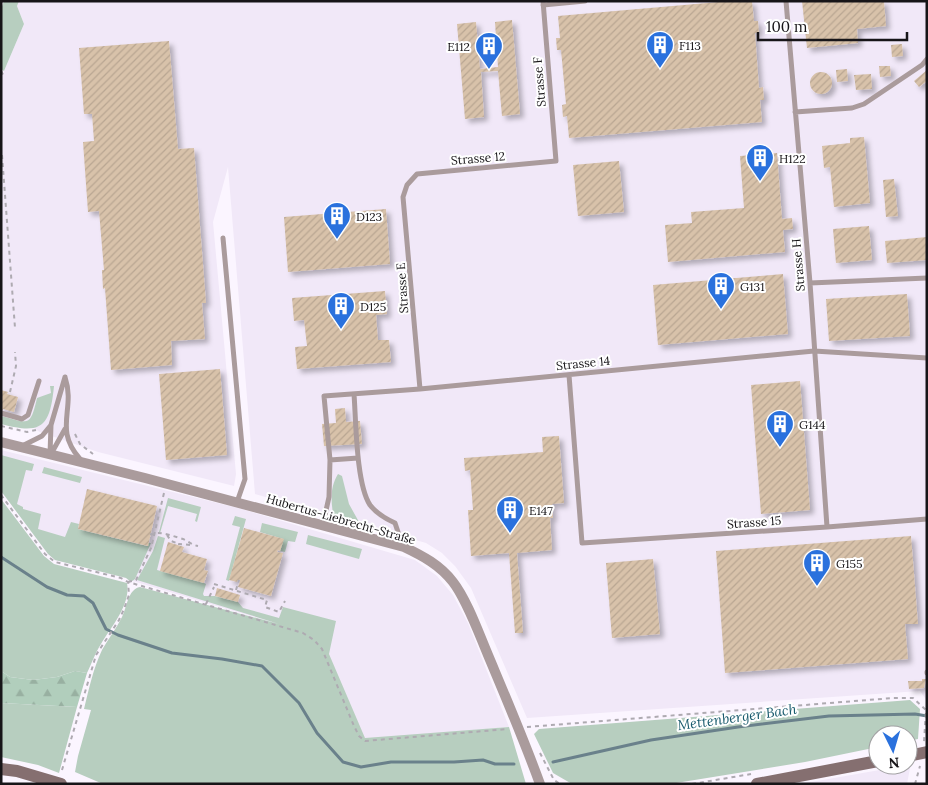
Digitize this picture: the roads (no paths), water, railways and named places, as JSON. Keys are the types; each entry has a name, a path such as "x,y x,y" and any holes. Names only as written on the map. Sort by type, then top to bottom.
{"main road":[{"path":"756,784 868,763"},
{"path":"1,769 17,771 61,784"}],"street":[{"name":"Hubertus-Liebrecht-Straße","path":"1,442 166,483 404,548 427,557 454,583 472,617 523,727 540,784"}],"lane":[{"path":"543,3 585,1"},
{"name":"Strasse H","path":"786,1 810,283 827,528"},
{"name":"Strasse F","path":"543,3 556,162"},
{"path":"795,112 852,108 864,104 922,65 927,59"},
{"name":"Strasse 12","path":"407,185 416,174 556,162"},
{"name":"Strasse E","path":"407,185 403,197 420,389"},
{"path":"223,238 245,479 237,503"},
{"path":"810,283 927,278"},
{"name":"Strasse 14","path":"330,460 324,396 420,389 814,351 927,358"},
{"name":"Strasse 15","path":"569,375 582,543 827,528 927,519"},
{"path":"50,454 51,425 65,378 69,390 66,428 71,447 83,462"},
{"path":"1,413 22,419 28,415 39,381"},
{"path":"354,394 358,458 364,489 370,504 382,517 395,523 404,548"},
{"path":"20,446 42,436 51,425"},
{"path":"50,454 66,428"},
{"path":"326,527 325,515 330,460 358,458"}],"waterway":[{"name":"Mettenberger Bach","path":"1,557 47,587 67,595 84,596 93,603 106,629 118,635 172,653 262,666 299,703 317,733 343,762 361,767 391,762 483,760 495,764 514,764"},
{"name":"Mettenberger Bach","path":"553,762 651,740 738,727 829,716 915,714 927,716"}],"place":[{"name":"F113","path":"660,69"},
{"name":"E112","path":"489,70"},
{"name":"H122","path":"760,182"},
{"name":"D123","path":"337,240"},
{"name":"G131","path":"721,310"},
{"name":"D125","path":"341,330"},
{"name":"G144","path":"780,448"},
{"name":"E147","path":"510,534"},
{"name":"G155","path":"817,587"}]}
